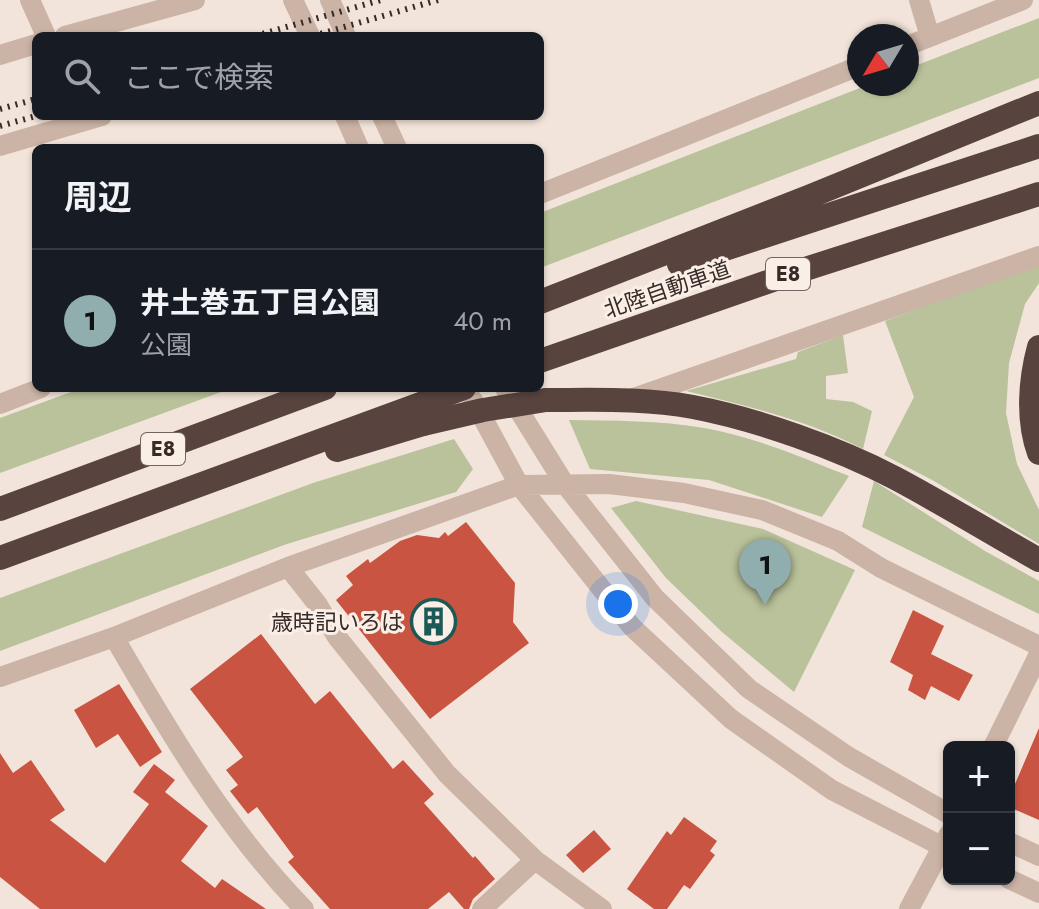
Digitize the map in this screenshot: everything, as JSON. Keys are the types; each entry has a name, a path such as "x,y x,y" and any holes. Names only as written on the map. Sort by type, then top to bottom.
{"highway":[{"path":"544,300 1039,103"},
{"name":"北陸自動車道","path":"544,310 1039,146"},
{"name":"北陸自動車道","path":"544,360 799,271 1039,194"},
{"path":"1039,347 1033,368 1031,408 1039,453"},
{"name":"E8","path":"0,509 314,392"},
{"name":"E8","path":"0,558 419,415 458,392"},
{"path":"0,568 323,454 419,415 483,410 546,400 630,400 693,407 824,446 893,477 1039,560"}],"street":[{"path":"30,0 44,32"},
{"path":"79,32 195,0"},
{"path":"293,0 308,32"},
{"path":"330,0 344,32"},
{"path":"919,0 930,37"},
{"path":"919,41 1023,0"},
{"path":"0,55 32,45"},
{"path":"544,192 847,71"},
{"path":"0,146 88,120"},
{"path":"347,120 357,144"},
{"path":"384,120 395,144"},
{"path":"630,400 1039,256"},
{"path":"0,404 32,392"},
{"path":"467,392 519,485 632,627 731,719 832,790 943,842"},
{"path":"507,392 564,483 655,598 749,689 849,757 947,813"},
{"path":"0,677 114,637 288,567 519,485 564,483 609,484 684,493 762,510 838,541 881,568 1039,646"},
{"path":"288,567 318,605 337,637 447,774 535,860 602,909"},
{"path":"114,637 180,751 277,881 304,909"},
{"path":"996,741 1039,654"},
{"path":"1015,845 1039,856"},
{"path":"909,909 943,851"},
{"path":"482,909 535,860"},
{"path":"1015,882 1039,893"}],"green space":[{"path":"1039,18 1039,78 544,266 544,211 847,93 847,96 919,96 919,64"},
{"path":"1039,264 1039,283 1025,304 1009,363 1006,413 1017,464 1039,510 1039,544 884,455 914,397 885,321"},
{"path":"843,335 848,373 826,376 826,399 853,402 872,411 863,449 798,422 686,391 796,359 798,352"},
{"path":"71,392 221,392 0,473 0,418"},
{"path":"569,420 653,422 704,428 760,442 849,476 822,517 709,480 590,469"},
{"path":"454,439 473,469 456,492 284,545 0,651 0,598 313,483"},
{"path":"874,481 1039,581 1039,614 862,527"},
{"path":"636,501 763,529 855,570 794,692 722,632 666,578 611,508"}],"building":[{"name":"歳時記いろは","path":"466,522 515,583 513,622 529,643 430,719 336,600 353,585 346,576 368,559 370,563 400,541 417,535 439,538 445,532 448,536"},
{"path":"913,610 944,626 931,654 973,675 959,701 931,686 925,700 908,690 913,675 890,662"},
{"path":"261,634 315,704 330,691 393,769 403,760 434,794 424,803 495,879 473,899 469,909 464,909 449,892 428,909 330,909 288,862 294,857 257,807 248,814 230,791 238,785 226,770 243,757 190,689"},
{"path":"119,684 162,752 140,767 118,734 96,748 74,710"},
{"path":"1039,728 1039,820 1015,810 1015,784"},
{"path":"0,753 13,773 31,760 65,810 50,820 105,863 149,804 133,792 154,764 175,780 165,792 208,826 181,861 215,888 222,879 266,909 40,909 0,877"},
{"path":"684,817 717,841 710,851 715,855 690,889 684,885 667,909 654,909 627,889 667,831 671,835"},
{"path":"594,830 611,849 583,873 566,855"}],"railway":[{"path":"269,32 381,0"},
{"path":"327,32 438,0"},
{"path":"0,109 32,100"},
{"path":"0,126 32,117"}],"place":[{"name":"井土巻五丁目公園","path":"765,605"},
{"name":"歳時記いろは","path":"434,622"}]}
